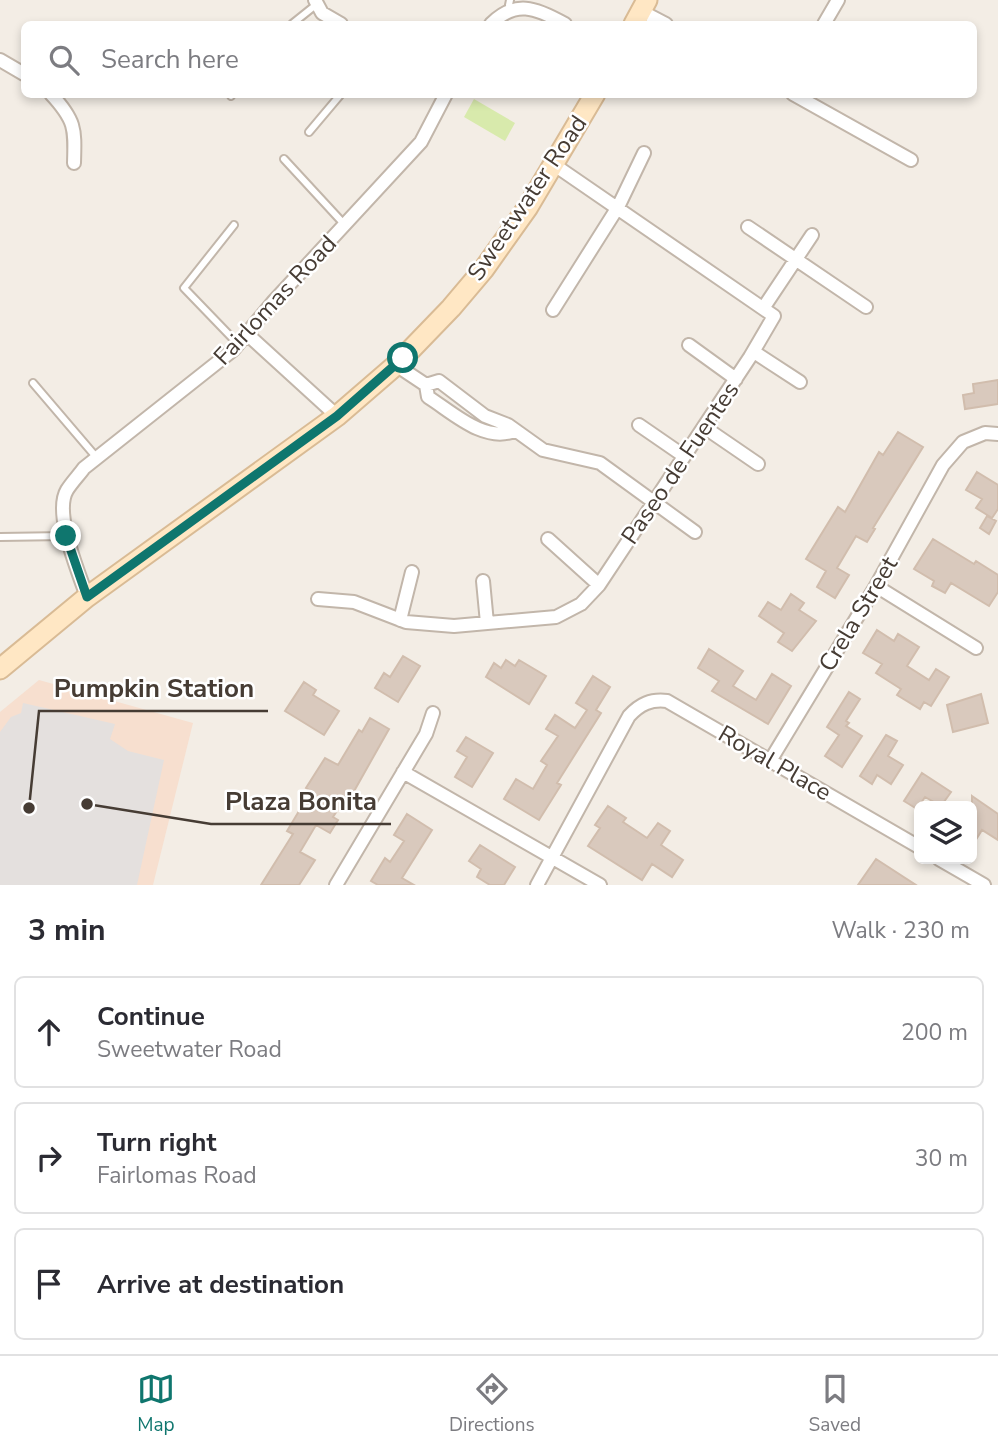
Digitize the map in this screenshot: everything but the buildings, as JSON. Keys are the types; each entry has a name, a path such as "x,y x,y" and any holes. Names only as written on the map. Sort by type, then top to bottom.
{"main road":[{"name":"Sweetwater Road","path":"0,669 87,597 337,416 396,365 484,269 528,207 593,98"}],"street":[{"path":"826,21 838,0"},
{"path":"493,21 509,2 520,2 536,8 560,21"},
{"path":"318,6 337,21"},
{"path":"641,12 660,21"},
{"path":"0,60 21,72"},
{"path":"54,98 75,129 74,163"},
{"name":"Fairlomas Road","path":"87,597 66,536 66,491 85,468 238,344 421,142 444,98"},
{"path":"800,98 911,160"},
{"path":"553,310 618,207 644,153"},
{"path":"553,164 764,307 812,235"},
{"path":"748,228 866,307"},
{"name":"Paseo de Fuentes","path":"318,599 354,603 400,620 454,626 556,617 581,604 599,585 653,499 754,352 774,316 764,307"},
{"path":"247,334 337,416"},
{"path":"688,345 736,379"},
{"path":"754,352 800,382"},
{"path":"396,365 426,385 428,397 476,429 506,435 514,431 543,450 600,463 695,532"},
{"path":"639,425 684,456"},
{"path":"704,427 758,464"},
{"name":"Crela Street","path":"770,761 876,586 943,465 963,442 985,433 998,434"},
{"path":"548,539 599,585"},
{"path":"400,620 412,572"},
{"path":"483,581 487,623"},
{"path":"876,586 975,648"},
{"name":"Royal Place","path":"552,857 629,716 646,703 667,701 914,844"},
{"path":"336,885 426,734 433,713"},
{"path":"403,772 600,885"},
{"path":"537,885 552,857"},
{"path":"948,864 984,885"}],"lane":[{"path":"296,21 318,6"},
{"path":"309,132 338,98"},
{"path":"284,159 346,225"},
{"path":"234,226 184,288 238,344"},
{"path":"33,383 97,458"},
{"path":"0,537 66,536"}],"shaded area":[{"path":"39,680 193,723 153,885 0,885 0,712"},
{"path":"23,703 115,724 110,739 128,751 164,760 137,885 0,885 0,732 11,717 21,713"}],"green space":[{"path":"474,99 515,123 505,141 464,117"}],"place":[{"name":"Plaza Bonita","path":"87,804"},
{"name":"Pumpkin Station","path":"29,808"}],"route":[{"path":"66,536 87,597 337,416 403,358"}]}
